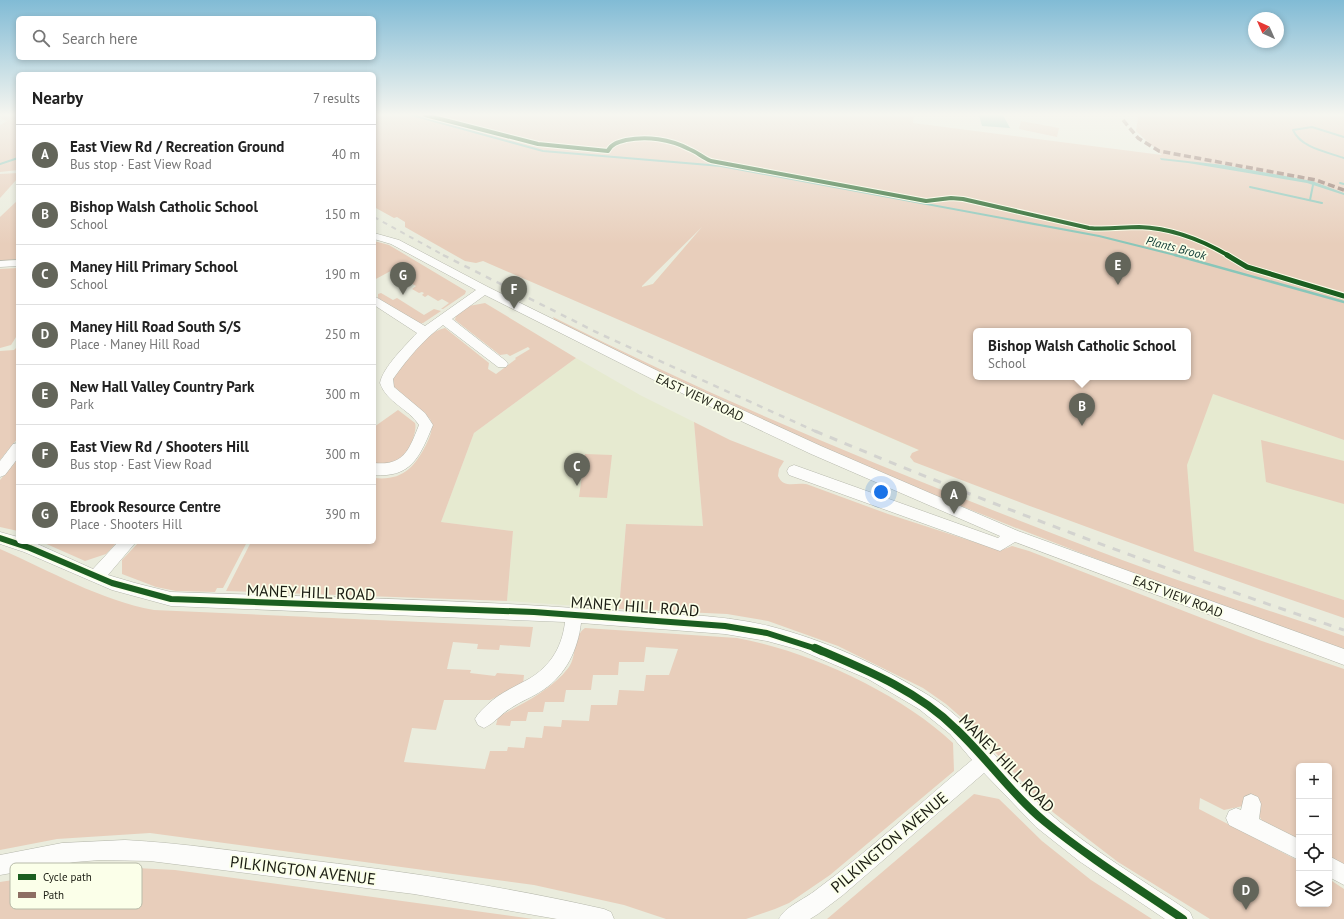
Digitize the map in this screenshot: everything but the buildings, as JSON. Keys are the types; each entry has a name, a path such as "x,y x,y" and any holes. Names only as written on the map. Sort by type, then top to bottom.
{"street":[{"name":"EAST VIEW ROAD","path":"376,237 395,242 484,290 659,377 816,450 1013,535 1344,657"},
{"path":"0,264 16,263"},
{"path":"376,469 384,471 406,463 411,458 426,425 420,416 388,389 386,383 387,378 408,350 425,332 484,290"},
{"path":"376,301 425,332"},
{"path":"444,319 502,363"},
{"path":"0,471 16,451"},
{"path":"794,471 1000,545 1013,535"},
{"name":"MANEY HILL ROAD","path":"0,538 16,543"},
{"name":"MANEY HILL ROAD","path":"20,544 140,594 171,599 534,612 748,628 802,643 874,673 925,703 956,728 1044,820 1086,854 1183,919"},
{"path":"96,577 126,544"},
{"path":"484,719 501,704 540,682 555,670 564,657 570,638 574,615"},
{"name":"PILKINGTON AVENUE","path":"789,919 811,907 836,888 986,760"},
{"path":"1251,804 1243,821 1296,848"},
{"name":"PILKINGTON AVENUE","path":"0,865 62,852 100,850 152,851 333,873 504,898 539,904 604,919"},
{"path":"1332,868 1344,875"}],"shaded area":[{"path":"0,158 16,158 16,170 0,172"},
{"path":"376,158 1344,158 1344,440 1213,394 1187,465 1194,551 1344,600 1344,618 1236,581 1021,503 914,462 910,457 912,453 919,450 483,261 476,263 465,261 405,227 405,222 397,217 394,218 376,208","holes":["702,227 653,284 642,287"]},
{"path":"16,173 16,180 0,198 0,174"},
{"path":"16,202 16,259 0,261 0,217"},
{"path":"707,222 973,330 973,380 1018,380 1213,394 1344,440 1344,600 1022,495 771,386 641,287 653,284"},
{"path":"376,242 389,245 466,291 465,294 441,309 449,303 442,299 438,301 428,295 425,297 422,295 424,293 419,293 412,289 416,286 409,282 416,278 398,267 376,279"},
{"path":"16,268 16,337 11,345 0,348 0,269"},
{"path":"381,293 393,300 397,298 424,315 434,309 441,311 419,324 378,298 378,294"},
{"path":"485,303 576,358 474,433 441,522 513,531 507,601 226,591 250,544 376,544 376,478 400,475 412,466 426,445 431,432 432,426 430,419 390,383 407,359 429,336 445,328 489,363 488,369 496,374 516,359 515,358 530,349 528,347 510,356 507,354 500,355 455,320 456,315 469,306"},
{"path":"553,317 687,382 824,442 962,498 1131,563 1344,636 1344,650 1086,555 895,479 763,421 556,324"},
{"path":"16,348 16,440 0,460 0,351 14,350"},
{"path":"576,358 640,395 694,422 703,526 626,524 619,609 507,601 513,531 441,522 474,433"},
{"path":"398,410 415,423 416,427 411,444 403,459 391,464 376,465 376,426"},
{"path":"694,422 730,440 784,461 779,469 778,476 784,483 809,485 888,514 996,549 1002,550 1012,546 1029,551 1256,639 1344,669 1344,870 1332,862 1332,763 1296,763 1296,844 1264,825 1258,813 1243,806 1224,810 1200,798 1199,809 1296,859 1296,907 1332,907 1332,881 1344,889 1344,919 1210,919 1118,862 1054,813 1031,791 970,725 946,704 923,688 838,646 768,621 727,614 619,609 626,524 703,526"},
{"path":"1261,440 1344,461 1344,504 1266,482"},
{"path":"585,454 612,455 607,498 579,497"},
{"path":"16,461 16,531 0,527 0,480"},
{"path":"47,544 115,544 106,554 85,561"},
{"path":"137,544 246,544 223,588 217,588 215,592 176,591 156,587 122,574 122,560"},
{"path":"0,549 95,592 154,610 533,627 530,647 500,645 499,650 477,649 478,644 453,642 447,669 471,670 470,673 495,676 497,673 524,675 523,684 490,700 444,700 436,730 412,728 404,762 485,769 490,751 507,751 508,747 524,748 526,737 542,738 544,726 561,727 562,720 589,721 591,705 617,705 619,690 644,691 646,675 669,675 678,649 646,647 644,662 619,662 618,675 593,675 591,690 566,690 564,702 545,702 543,712 528,712 526,721 511,721 510,726 496,725 498,717 536,696 562,675 571,663 578,636 585,628 737,638 765,644 823,664 880,691 907,707 931,725 953,743 954,771 830,875 789,903 746,919 666,919 624,905 534,885 150,833 57,839 0,850"},
{"path":"974,794 999,799 1042,841 1091,880 1152,919 827,919"},
{"path":"142,868 175,870 533,919 0,919 0,882 10,880 10,909 142,909"}],"water":[{"path":"1160,158 1224,165 1312,181 1344,193 1344,195 1307,183 1188,163 1161,160"}],"waterway":[{"name":"Plants Brook","path":"625,158 721,166 1099,236 1175,255"},
{"name":"Plants Brook","path":"0,164 16,159"},
{"path":"1340,183 1344,184"},
{"path":"1310,200 1313,185"},
{"path":"1250,187 1322,203"},
{"name":"Plants Brook","path":"1175,255 1179,256"},
{"name":"Plants Brook","path":"1175,255 1344,302"}],"railway":[{"path":"376,218 445,256"},
{"path":"443,255 600,334 817,432"},
{"path":"815,431 1012,510 1144,560 1344,630"}],"marked path":[{"path":"1196,158 1316,180 1344,190"}],"cycle path":[{"path":"705,158 711,161 926,201 951,198 963,199 1089,228 1103,230 1139,227 1177,233 1208,244 1247,267 1344,296"},
{"path":"0,538 16,543"},
{"path":"19,544 112,583 135,591 171,599 534,612 725,626 767,633 802,643 874,673 925,703 956,728 1011,789 1043,820 1086,854 1183,919"}],"place":[{"name":"New Hall Valley Country Park","path":"1118,285"},
{"name":"Ebrook Resource Centre","path":"403,295"},
{"name":"East View Rd / Shooters Hill","path":"514,309"},
{"name":"Bishop Walsh Catholic School","path":"1082,426"},
{"name":"Maney Hill Primary School","path":"577,486"},
{"name":"East View Rd / Recreation Ground","path":"954,514"},
{"name":"Maney Hill Road South S/S","path":"1246,910"}]}
